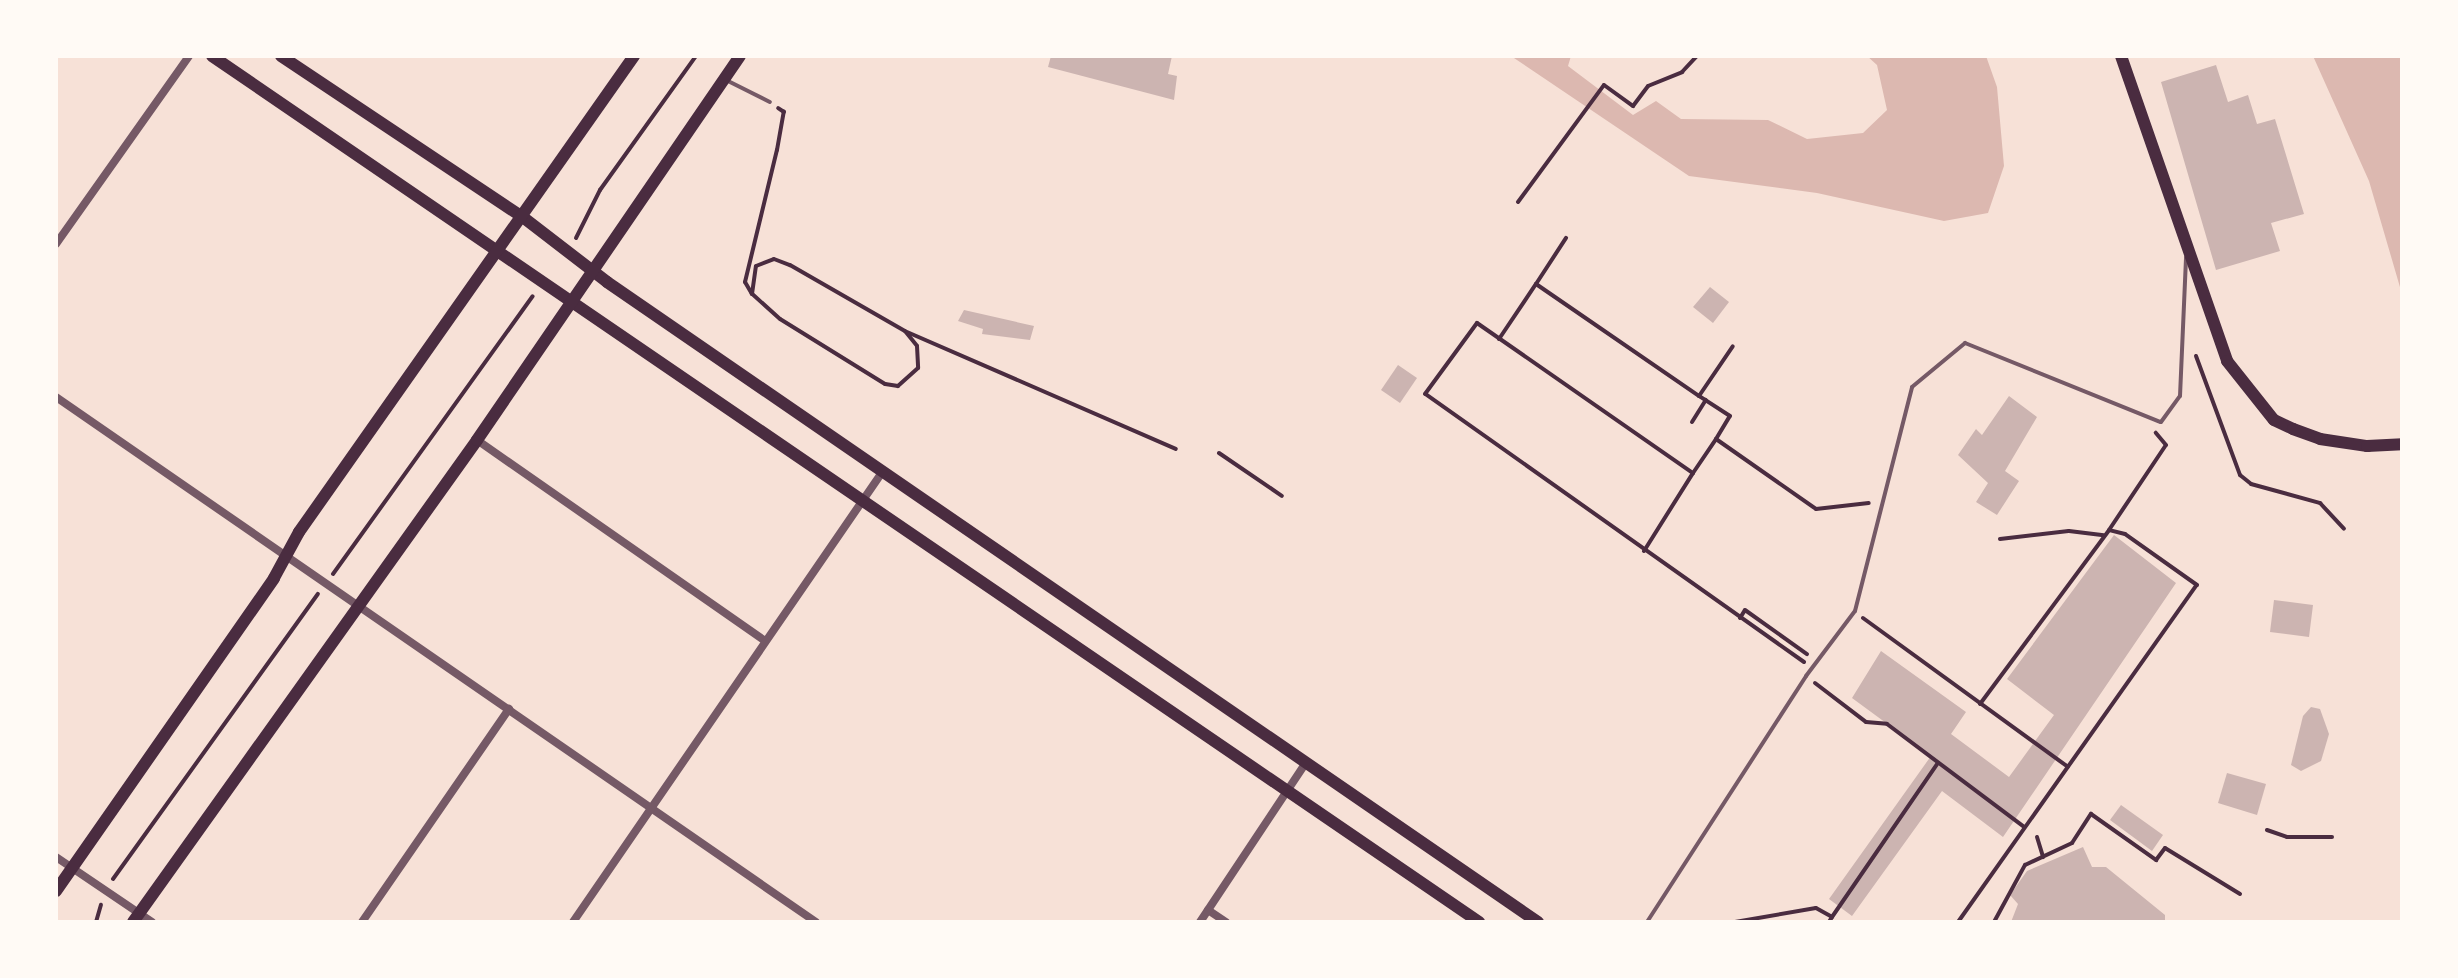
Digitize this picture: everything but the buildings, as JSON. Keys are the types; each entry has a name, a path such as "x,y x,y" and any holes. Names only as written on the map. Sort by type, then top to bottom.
{"main road":[{"path":"212,56 1479,922"},
{"path":"281,56 524,218 591,268 1305,764 1538,922"},
{"path":"56,891 288,557 299,532 524,218 634,56"},
{"path":"136,918 477,440 591,268 740,56"},
{"path":"2121,56 2227,361 2274,420 2320,439 2402,444"}],"street":[{"path":"56,244 189,56"},
{"path":"56,397 816,922"},
{"path":"477,440 765,641"},
{"path":"573,922 647,808 883,471"},
{"path":"362,922 509,709"},
{"path":"1200,922 1305,764"},
{"path":"56,857 136,918 152,922"},
{"path":"1208,910 1226,922"}],"lane":[{"path":"724,79 770,102"},
{"path":"1647,922 1806,676 1855,611 1880,501 1912,387 1965,343 2161,422 2180,396 2187,245"}],"path":[{"path":"569,250 600,190 696,56"},
{"path":"1518,202 1604,85 1633,106 1648,86 1682,72 1697,56"},
{"path":"770,102 784,112 745,282 752,294 780,319 885,384 898,386 918,368 917,346 905,331"},
{"path":"1499,339 1566,238"},
{"path":"752,294 756,266 774,259 905,331 1176,449"},
{"path":"1536,284 1730,416 1644,551"},
{"path":"96,922 105,892 527,303 547,285"},
{"path":"1693,473 1477,323 1425,394 1805,662"},
{"path":"2193,345 2240,475 2251,484 2320,503 2344,529"},
{"path":"1699,396 1733,346"},
{"path":"1692,422 1706,400"},
{"path":"1980,704 2109,530 2166,445 2142,416"},
{"path":"1716,439 1816,509 1880,501"},
{"path":"1219,453 1282,496"},
{"path":"1958,922 2197,585 2125,534 2109,530"},
{"path":"2000,539 2069,531 2104,535"},
{"path":"1740,618 1745,610 1808,655"},
{"path":"1855,611 2068,767"},
{"path":"1806,676 1866,722 1887,724 2024,827"},
{"path":"1735,922 1816,908 1830,920 1938,763"},
{"path":"1996,920 2025,865 2072,843 2091,814 2156,860 2165,848 2240,894"},
{"path":"2267,830 2287,837 2332,837"},
{"path":"2037,837 2043,857"}],"shaded area":[{"path":"1511,56 1571,56 1568,66 1633,115 1656,101 1681,119 1768,120 1807,139 1863,133 1887,110 1877,65 1867,56 1986,56 1997,87 2004,166 1988,213 1944,221 1817,193 1689,176"},
{"path":"2313,56 2402,56 2402,294 2369,181"}]}
